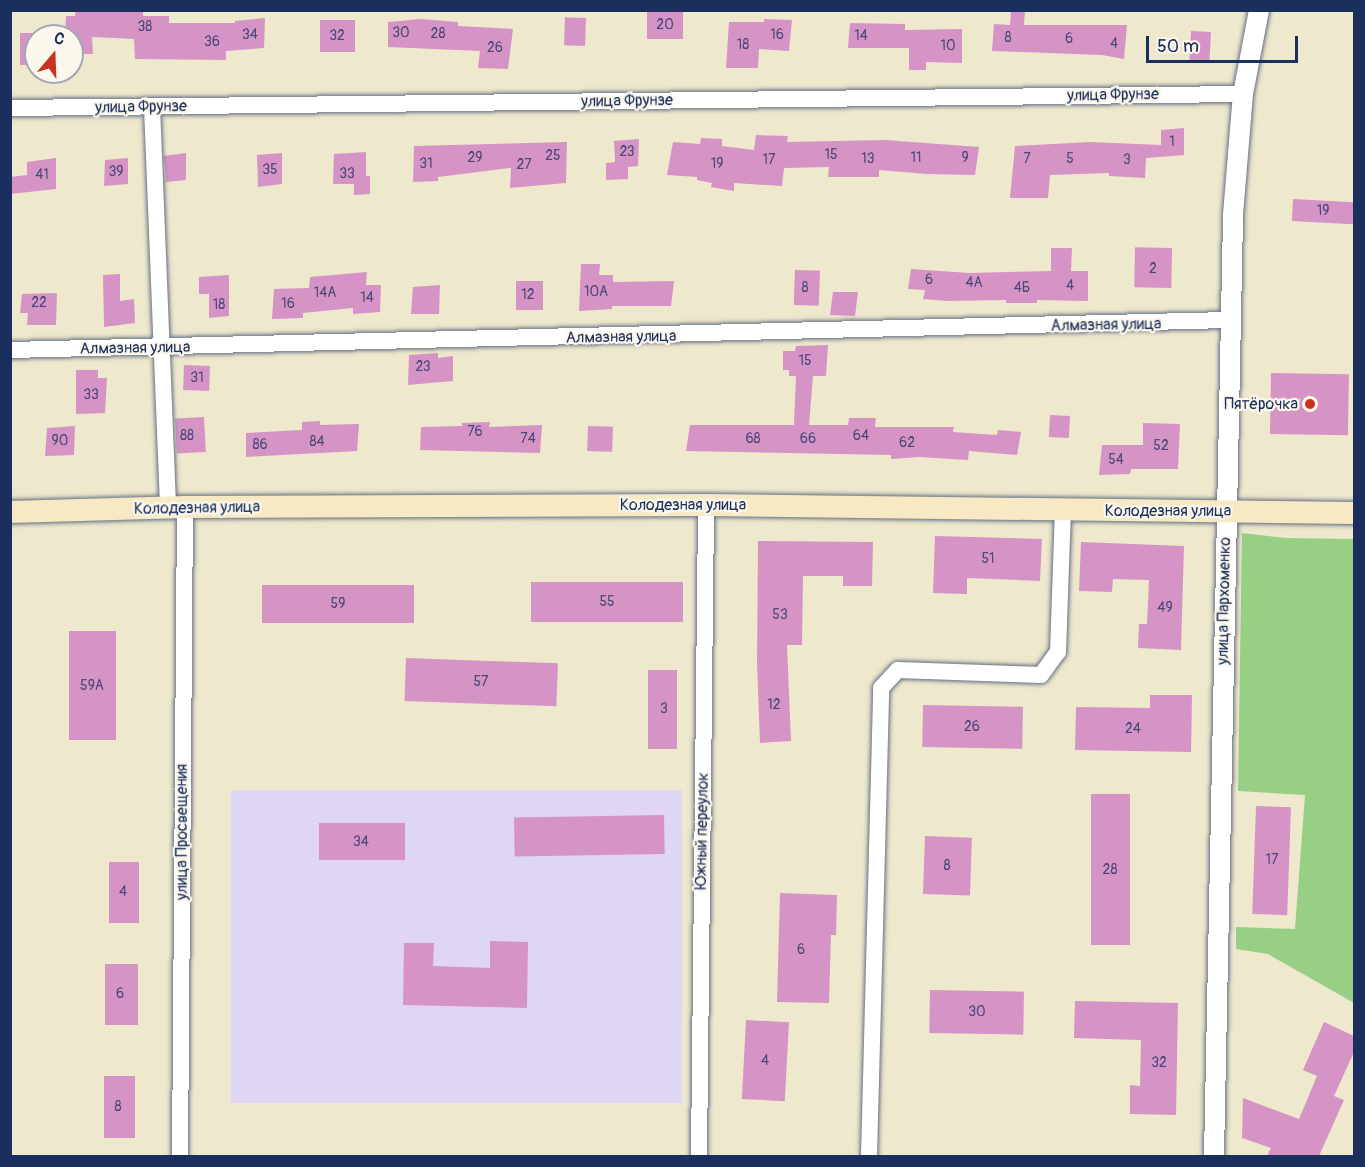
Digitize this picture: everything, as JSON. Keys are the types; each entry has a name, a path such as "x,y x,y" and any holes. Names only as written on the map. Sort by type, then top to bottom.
{"main road":[{"name":"Колодезная улица","path":"10,512 176,507 706,505 1354,513"}],"street":[{"name":"улица Пархоменко","path":"1214,1156 1233,215 1243,94 1259,10"},
{"name":"улица Фрунзе","path":"10,108 1243,94"},
{"name":"улица Просвещения","path":"152,107 162,348 176,507 180,1156"},
{"name":"Алмазная улица","path":"10,350 1231,320"},
{"name":"Южный переулок","path":"699,1156 706,505"},
{"path":"869,1156 881,688 898,670 1041,675 1058,652 1064,511"}],"shaded area":[{"path":"231,790 682,790 682,1103 231,1103"}],"green space":[{"path":"1242,533 1286,538 1354,539 1354,1003 1268,954 1236,949 1236,927 1295,929 1305,795 1238,791"}],"building":[{"path":"76,10 143,10 143,16 169,16 169,23 235,23 235,21 265,18 264,48 226,51 226,60 135,59 134,39 92,37 93,54 84,54 84,24 66,24 66,16 75,16"},
{"path":"647,10 683,10 683,39 647,39"},
{"path":"1011,10 1025,10 1024,25 1127,25 1124,59 1102,55 992,51 994,24 1010,25"},
{"path":"565,17 586,18 585,46 564,45"},
{"path":"421,19 458,22 458,26 513,29 508,69 478,68 480,51 388,47 388,22"},
{"path":"764,19 792,20 789,51 759,49 758,68 726,68 729,22 764,22"},
{"path":"320,20 355,20 355,52 320,52"},
{"path":"850,23 905,24 905,30 962,29 962,63 926,62 926,70 909,70 909,48 848,48"},
{"path":"1191,31 1211,32 1209,62 1189,61"},
{"path":"20,33 24,33 24,65 20,65"},
{"path":"1184,128 1184,155 1146,158 1145,178 1109,176 1109,173 1050,175 1048,198 1010,198 1015,146 1090,142 1161,145 1161,130"},
{"path":"756,135 788,136 787,142 885,140 979,147 975,175 879,170 879,177 828,177 829,167 784,168 782,186 734,183 734,191 711,187 712,183 697,180 697,177 667,175 673,142 700,144 701,138 722,139 722,146 754,150"},
{"path":"639,139 638,166 628,167 628,179 606,180 606,163 615,162 614,141"},
{"path":"567,142 566,183 510,188 511,168 438,177 438,181 413,182 414,146"},
{"path":"366,152 366,176 370,176 370,194 354,195 354,184 333,184 334,154"},
{"path":"186,153 186,180 166,182 164,156"},
{"path":"282,153 282,184 258,187 257,155"},
{"path":"56,158 56,189 10,194 10,177 27,175 27,162"},
{"path":"128,158 128,184 104,186 105,160"},
{"path":"1293,199 1354,202 1353,224 1292,221"},
{"path":"1135,247 1172,248 1171,288 1134,287"},
{"path":"1051,248 1072,248 1071,271 1088,271 1088,301 1037,300 1037,303 1006,303 1006,300 947,301 923,299 925,290 908,289 911,269 970,273 1051,271"},
{"path":"581,264 600,264 599,275 613,275 613,282 674,281 671,306 612,306 612,309 579,311"},
{"path":"795,270 820,271 819,306 794,305"},
{"path":"367,272 366,285 381,285 380,312 353,314 353,308 303,313 303,318 272,319 274,289 309,288 310,277"},
{"path":"120,274 120,301 134,299 135,323 104,327 103,275"},
{"path":"229,275 229,316 209,318 209,294 199,294 199,277"},
{"path":"516,281 543,281 543,310 516,310"},
{"path":"440,285 439,314 411,314 413,287"},
{"path":"833,292 858,292 855,316 830,315"},
{"path":"57,293 56,325 27,325 28,313 20,313 22,294"},
{"path":"828,345 826,376 813,376 809,425 848,425 849,418 876,418 875,427 954,427 953,432 997,435 998,430 1021,432 1017,455 969,451 968,460 919,457 891,459 891,455 686,451 690,425 794,425 796,376 789,376 789,370 783,370 783,351 795,351 796,346"},
{"path":"438,353 438,358 453,356 453,381 408,385 409,355"},
{"path":"184,365 210,366 209,391 183,390"},
{"path":"76,370 98,370 98,378 107,378 105,413 76,414"},
{"name":"Пятёрочка","path":"1271,373 1349,374 1348,435 1270,434"},
{"path":"1050,415 1070,416 1069,438 1049,437"},
{"path":"204,417 206,452 177,453 175,419"},
{"path":"320,421 320,425 359,424 357,451 246,457 246,433 302,430 302,422"},
{"path":"490,422 489,427 542,425 540,453 420,450 421,427 462,426 462,423"},
{"path":"1143,423 1180,424 1178,469 1131,469 1130,474 1099,475 1102,445 1143,445"},
{"path":"75,426 74,455 45,456 47,428"},
{"path":"588,426 613,427 612,452 587,451"},
{"path":"935,536 1042,539 1040,581 967,578 967,594 933,593"},
{"path":"758,541 873,542 872,586 843,586 843,576 803,576 802,645 787,645 791,741 760,743 757,663"},
{"path":"1081,542 1184,546 1181,650 1138,648 1139,624 1147,624 1149,580 1113,579 1112,592 1079,591"},
{"path":"531,582 683,582 683,622 531,622"},
{"path":"262,585 414,585 414,623 262,623"},
{"path":"69,631 116,631 116,740 69,740"},
{"path":"406,658 558,663 556,706 404,701"},
{"path":"648,670 677,670 677,749 648,749"},
{"path":"1150,695 1192,695 1191,752 1075,750 1076,707 1150,708"},
{"path":"923,705 1023,707 1022,749 922,747"},
{"path":"1091,794 1130,794 1130,945 1091,945"},
{"path":"1256,806 1291,807 1287,915 1252,914"},
{"path":"664,815 665,854 515,857 514,818"},
{"path":"319,823 405,823 405,860 319,860"},
{"path":"925,836 972,838 970,896 923,894"},
{"path":"109,862 139,862 139,923 109,923"},
{"path":"780,893 837,895 836,935 831,935 829,1003 777,1002"},
{"path":"490,941 528,942 527,1008 403,1005 404,943 434,943 433,966 490,968"},
{"path":"105,964 138,964 138,1025 105,1025"},
{"path":"930,990 1024,992 1023,1035 929,1033"},
{"path":"1075,1001 1178,1003 1176,1115 1130,1114 1130,1085 1140,1086 1141,1040 1074,1038"},
{"path":"746,1020 789,1022 785,1101 742,1099"},
{"path":"1324,1022 1354,1036 1354,1052 1334,1096 1344,1100 1319,1156 1267,1156 1271,1148 1242,1138 1243,1098 1299,1119 1317,1076 1303,1070"},
{"path":"104,1076 135,1076 135,1138 104,1138"}],"place":[{"name":"Пятёрочка","path":"1310,404"}]}
